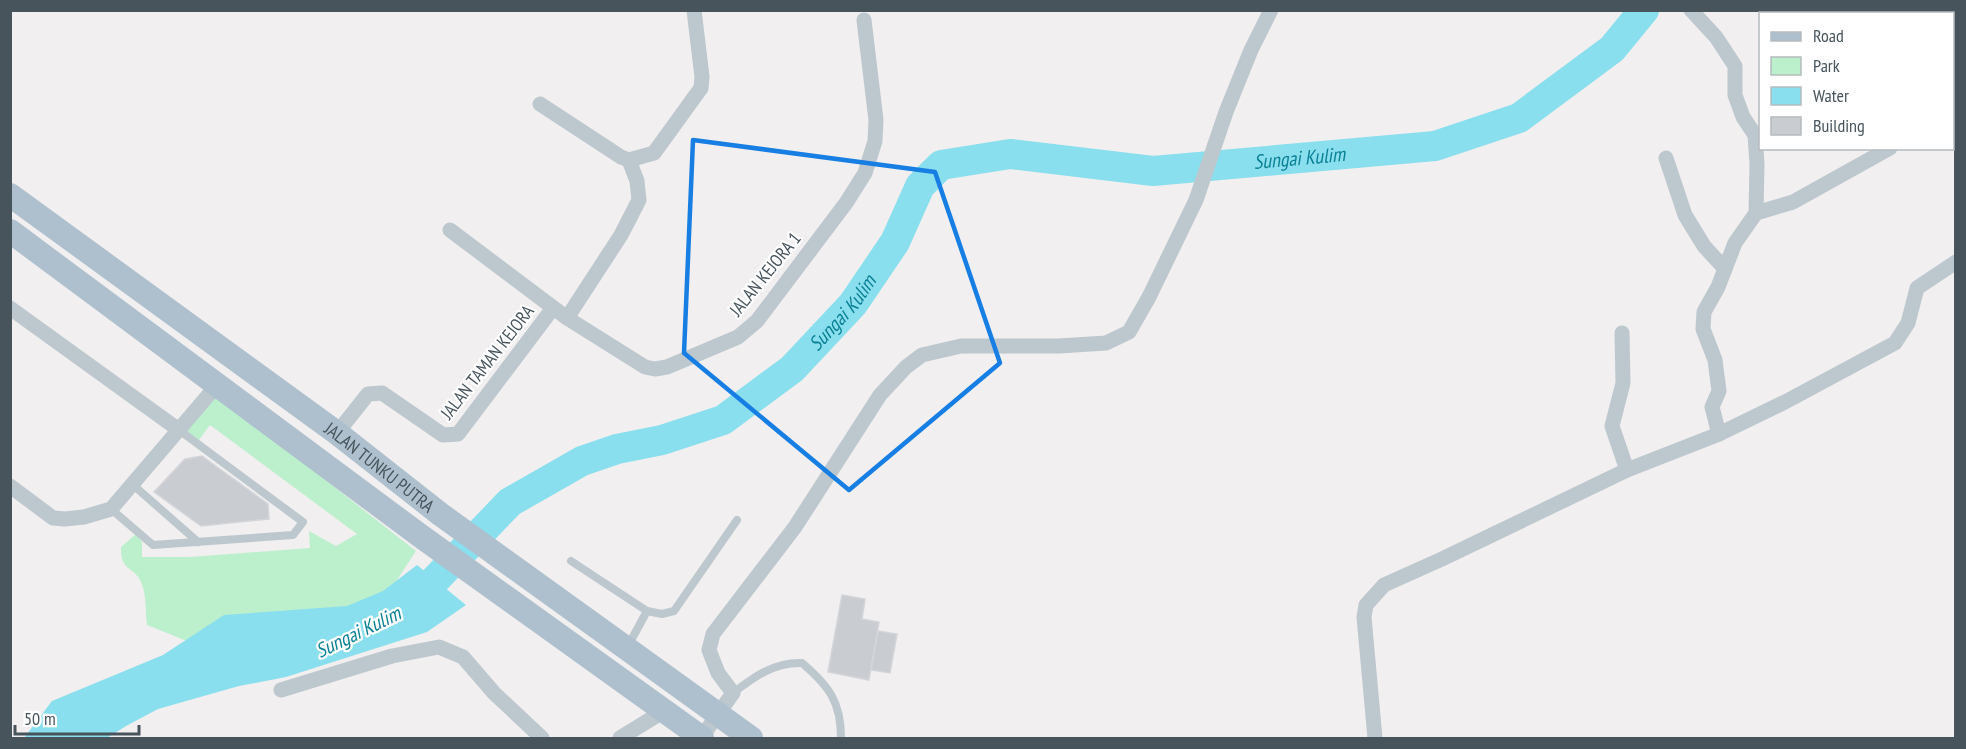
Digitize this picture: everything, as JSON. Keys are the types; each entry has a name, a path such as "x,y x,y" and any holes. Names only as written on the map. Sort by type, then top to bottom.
{"main road":[{"name":"JALAN TUNKU PUTRA","path":"10,195 208,337 337,433 440,514 751,738"},
{"name":"JALAN TUNKU PUTRA","path":"10,231 496,592 702,738"},
{"path":"208,337 217,354 221,371 221,378 217,385"},
{"path":"257,415 252,406 250,393 251,386 260,376"}],"street":[{"path":"540,104 621,157 629,160 654,153 700,92 702,77 694,10"},
{"path":"702,738 733,693 718,673 709,650 713,634 795,527 880,394 906,367 922,355 961,346 1059,346 1106,343 1129,332 1149,297 1196,200 1226,112 1251,50 1271,10"},
{"path":"1690,10 1716,37 1735,66 1735,95 1743,117 1755,135 1757,164 1755,213 1735,243 1718,287 1704,312 1703,329 1715,360 1719,391 1712,407 1719,434"},
{"name":"JALAN KEJORA 1","path":"450,230 567,318 631,359 654,369 666,367 738,337 757,321 846,202 865,173 871,158 876,120 864,20"},
{"path":"1755,213 1793,202 1886,150"},
{"path":"1666,158 1685,215 1704,246 1725,269"},
{"path":"567,318 621,235 639,200 637,181 629,160"},
{"path":"1375,738 1364,617 1366,605 1384,585 1627,470 1719,434 1785,402 1895,343 1908,323 1917,288 1956,262"},
{"name":"JALAN TAMAN KEJORA","path":"337,433 368,394 373,392 382,393 443,435 458,434 553,308"},
{"path":"10,309 179,430"},
{"path":"1622,333 1623,383 1612,426 1627,470"},
{"path":"10,486 53,518 76,518 111,509 217,385"},
{"path":"281,690 392,656 439,647 463,657 494,693 542,738"},
{"path":"620,738 664,711"}],"lane":[{"path":"111,509 153,545 293,535 303,522 179,430"},
{"path":"132,484 198,542"},
{"path":"571,561 647,611 662,614 674,611 738,520"},
{"path":"626,648 647,611"},
{"path":"733,693 754,676 777,666 802,663 815,674 837,703 841,722 841,738"}],"highlighted area":[{"path":"693,140 935,172 1000,363 849,490 684,353"}],"green space":[{"path":"213,392 416,551 393,586 375,598 349,606 325,609 187,641 147,625 143,587 138,577 125,565 121,555 121,547 136,534 142,542 142,557 190,557 310,548 309,531 336,546 357,534 210,425 196,444 179,430"}],"water":[{"path":"417,565 466,605 427,632 286,677 239,686 158,709 107,738 24,738 52,701 163,655 224,615 347,606 383,591"}],"building":[{"path":"202,456 268,504 269,519 201,526 154,492 185,459"},
{"path":"842,595 865,599 862,619 879,622 869,680 828,672"},
{"path":"878,631 897,634 890,673 871,670"}],"waterway":[{"name":"Sungai Kulim","path":"407,609 510,502 582,461 617,449 662,440 723,420 792,369 853,304 895,242 920,186 941,165 1010,154 1153,171 1435,146 1519,118 1612,49 1644,10"}]}
